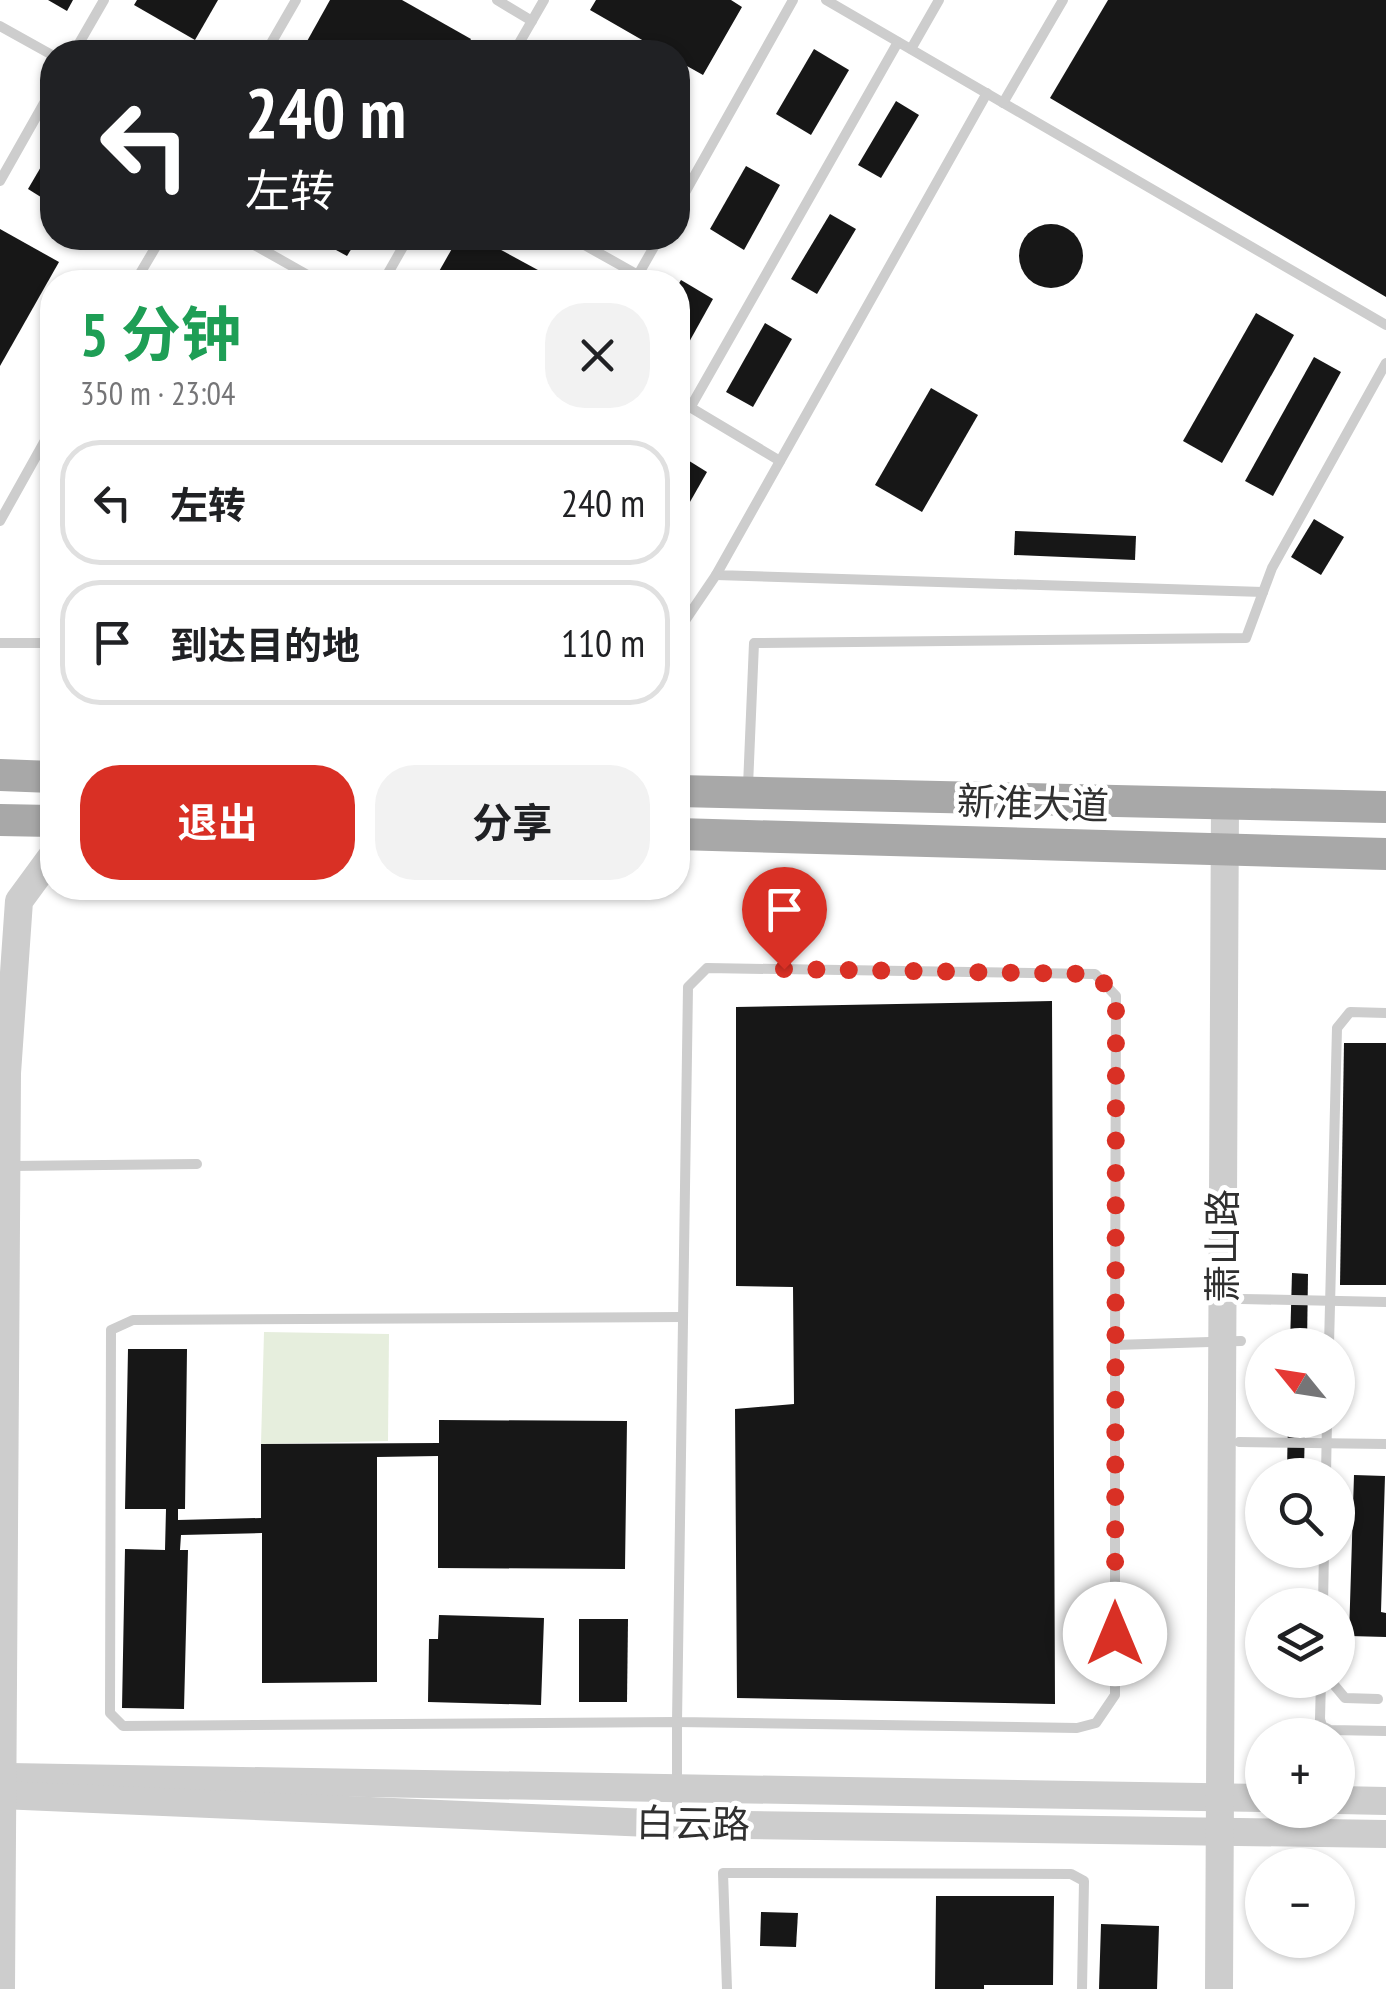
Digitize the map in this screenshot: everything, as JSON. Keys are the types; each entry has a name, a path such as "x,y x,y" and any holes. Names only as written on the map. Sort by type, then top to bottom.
{"main road":[{"path":"0,776 40,777"},
{"name":"新淮大道","path":"690,791 1386,807"},
{"path":"0,820 40,820"},
{"name":"新淮大道","path":"690,834 1386,854"}],"street":[{"name":"萧山路","path":"1234,804 1232,1341 1240,1797"},
{"name":"萧山路","path":"1219,1989 1229,1831 1240,1797 1239,1442 1232,1341 1242,1299 1233,851"},
{"path":"2,1989 6,1073 19,901 40,872"},
{"name":"白云路","path":"1,1786 677,1788 1240,1797"},
{"name":"白云路","path":"1,1786 677,1824 1386,1834"},
{"path":"1355,1800 1386,1801"},
{"name":"萧山路","path":"1229,1831 1238,1989"}],"lane":[{"path":"81,40 104,0"},
{"path":"273,40 296,0"},
{"path":"496,0 532,20"},
{"path":"521,40 544,0"},
{"path":"690,184 793,0"},
{"path":"828,0 1386,325"},
{"path":"911,49 939,0"},
{"path":"1003,102 1063,0"},
{"path":"0,26 40,49"},
{"path":"780,461 690,408 898,42"},
{"path":"690,613 716,575 987,93"},
{"path":"0,181 40,110"},
{"path":"263,250 299,270"},
{"path":"591,250 622,270"},
{"path":"748,793 754,643 1246,638 1272,568 1386,363"},
{"path":"0,521 40,449"},
{"path":"716,575 1263,592"},
{"path":"0,643 40,644"},
{"path":"677,1824 677,1722 688,986 707,968 1095,974 1116,996 1115,1695 1096,1722 1077,1728 677,1722 123,1726 110,1713 111,1330 133,1320 683,1316"},
{"path":"1329,1328 1337,1028 1350,1012 1386,1013"},
{"path":"3,1166 197,1164"},
{"path":"1242,1299 1386,1302"},
{"path":"1115,1346 1232,1341"},
{"path":"1327,1438 1327,1458"},
{"path":"1239,1442 1386,1444"},
{"path":"1321,1698 1322,1726 1330,1730 1386,1731"},
{"path":"1345,1698 1378,1700"},
{"path":"726,1989 724,1873 1071,1874 1084,1881 1082,1989"}],"green space":[{"path":"264,1332 389,1334 388,1441 261,1444"}],"building":[{"path":"48,0 73,0 67,11"},
{"path":"137,0 218,0 195,40 134,5"},
{"path":"330,0 402,0 471,39 470,40 308,40"},
{"path":"596,0 731,0 742,7 703,75 690,68 690,40 642,40 590,10"},
{"path":"1108,0 1386,0 1386,297 1050,98"},
{"path":"814,49 849,70 811,135 776,114"},
{"path":"896,101 919,115 881,178 858,165"},
{"path":"746,166 780,185 744,250 710,229"},
{"path":"40,168 40,196 28,189"},
{"path":"830,214 856,229 817,294 791,279"},
{"path":"1051,224 1074,233 1083,256 1074,279 1051,288 1028,279 1019,256 1028,233"},
{"path":"0,229 59,262 54,270 40,270 40,295 0,366"},
{"path":"451,250 501,250 538,270 440,270"},
{"path":"690,285 713,299 690,340"},
{"path":"1256,313 1294,335 1222,463 1183,441"},
{"path":"765,323 792,339 753,407 726,392"},
{"path":"1314,357 1341,372 1273,496 1245,481"},
{"path":"931,388 978,415 922,512 875,485"},
{"path":"690,461 707,472 690,502"},
{"path":"1314,519 1344,537 1321,575 1291,557"},
{"path":"1015,531 1136,536 1135,560 1014,555"},
{"path":"1052,1001 1055,1704 737,1698 735,1409 794,1404 793,1287 736,1286 736,1007"},
{"path":"1344,1043 1386,1043 1386,1285 1340,1285"},
{"path":"1292,1273 1308,1274 1307,1328 1290,1328"},
{"path":"128,1349 187,1349 185,1509 178,1509 178,1520 261,1518 261,1444 439,1443 439,1420 627,1421 625,1569 438,1568 438,1456 377,1457 377,1682 262,1683 262,1533 181,1535 180,1550 188,1550 184,1709 122,1708 125,1549 165,1550 166,1509 125,1509"},
{"path":"1288,1438 1305,1438 1304,1458 1287,1458"},
{"path":"1355,1475 1385,1476 1381,1612 1386,1613 1386,1637 1355,1636 1355,1588 1350,1588 1351,1568 1355,1568"},
{"path":"439,1615 544,1618 541,1705 428,1702 429,1639 438,1639"},
{"path":"579,1619 628,1619 627,1702 579,1702"},
{"path":"936,1896 1054,1896 1053,1985 935,1989"},
{"path":"761,1912 798,1913 796,1947 760,1946"},
{"path":"1101,1924 1159,1926 1157,1989 1099,1989"}],"route":[{"path":"784,969 1095,974 1116,996 1115,1634"}]}
